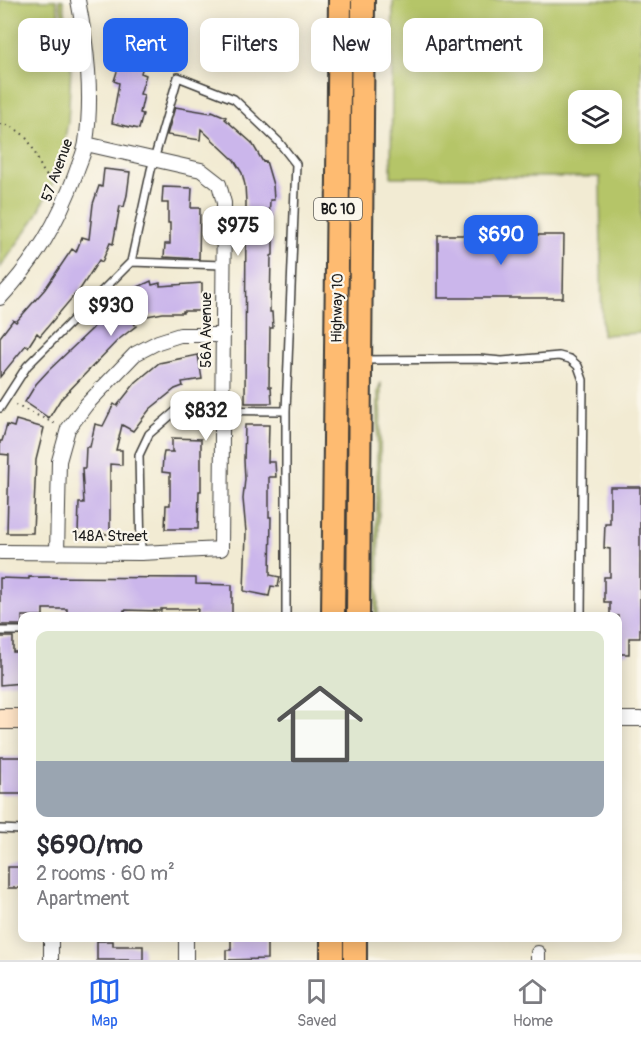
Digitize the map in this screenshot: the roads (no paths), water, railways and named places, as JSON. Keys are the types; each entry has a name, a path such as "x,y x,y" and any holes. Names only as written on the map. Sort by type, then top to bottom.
{"highway":[{"name":"Highway 10","path":"333,612 340,0"},
{"name":"Highway 10","path":"358,612 363,0"},
{"path":"332,942 332,960"},
{"path":"355,942 355,960"}],"main road":[{"path":"0,719 18,719"}],"street":[{"name":"57 Avenue","path":"0,298 23,274 50,234 86,144 89,89 86,40 78,0"},
{"path":"86,144 154,159"},
{"name":"56A Avenue","path":"154,159 201,170 219,184 224,202 221,549"},
{"path":"57,553 59,461 63,427 135,354 158,342 180,335 222,334"},
{"name":"148A Street","path":"0,552 141,553 221,549"},
{"path":"622,718 641,718"},
{"path":"51,942 51,960"},
{"path":"186,942 186,960"}],"lane":[{"path":"0,408 27,366 131,262 154,159 178,77 234,99 278,141 296,164 286,411 286,612"},
{"path":"131,262 223,265"},
{"path":"361,360 479,359 502,361 559,356 570,359 578,366 583,380 581,612"},
{"path":"141,553 139,455 149,434 177,410 286,411"},
{"path":"0,631 18,631"},
{"path":"0,830 18,830"}]}
